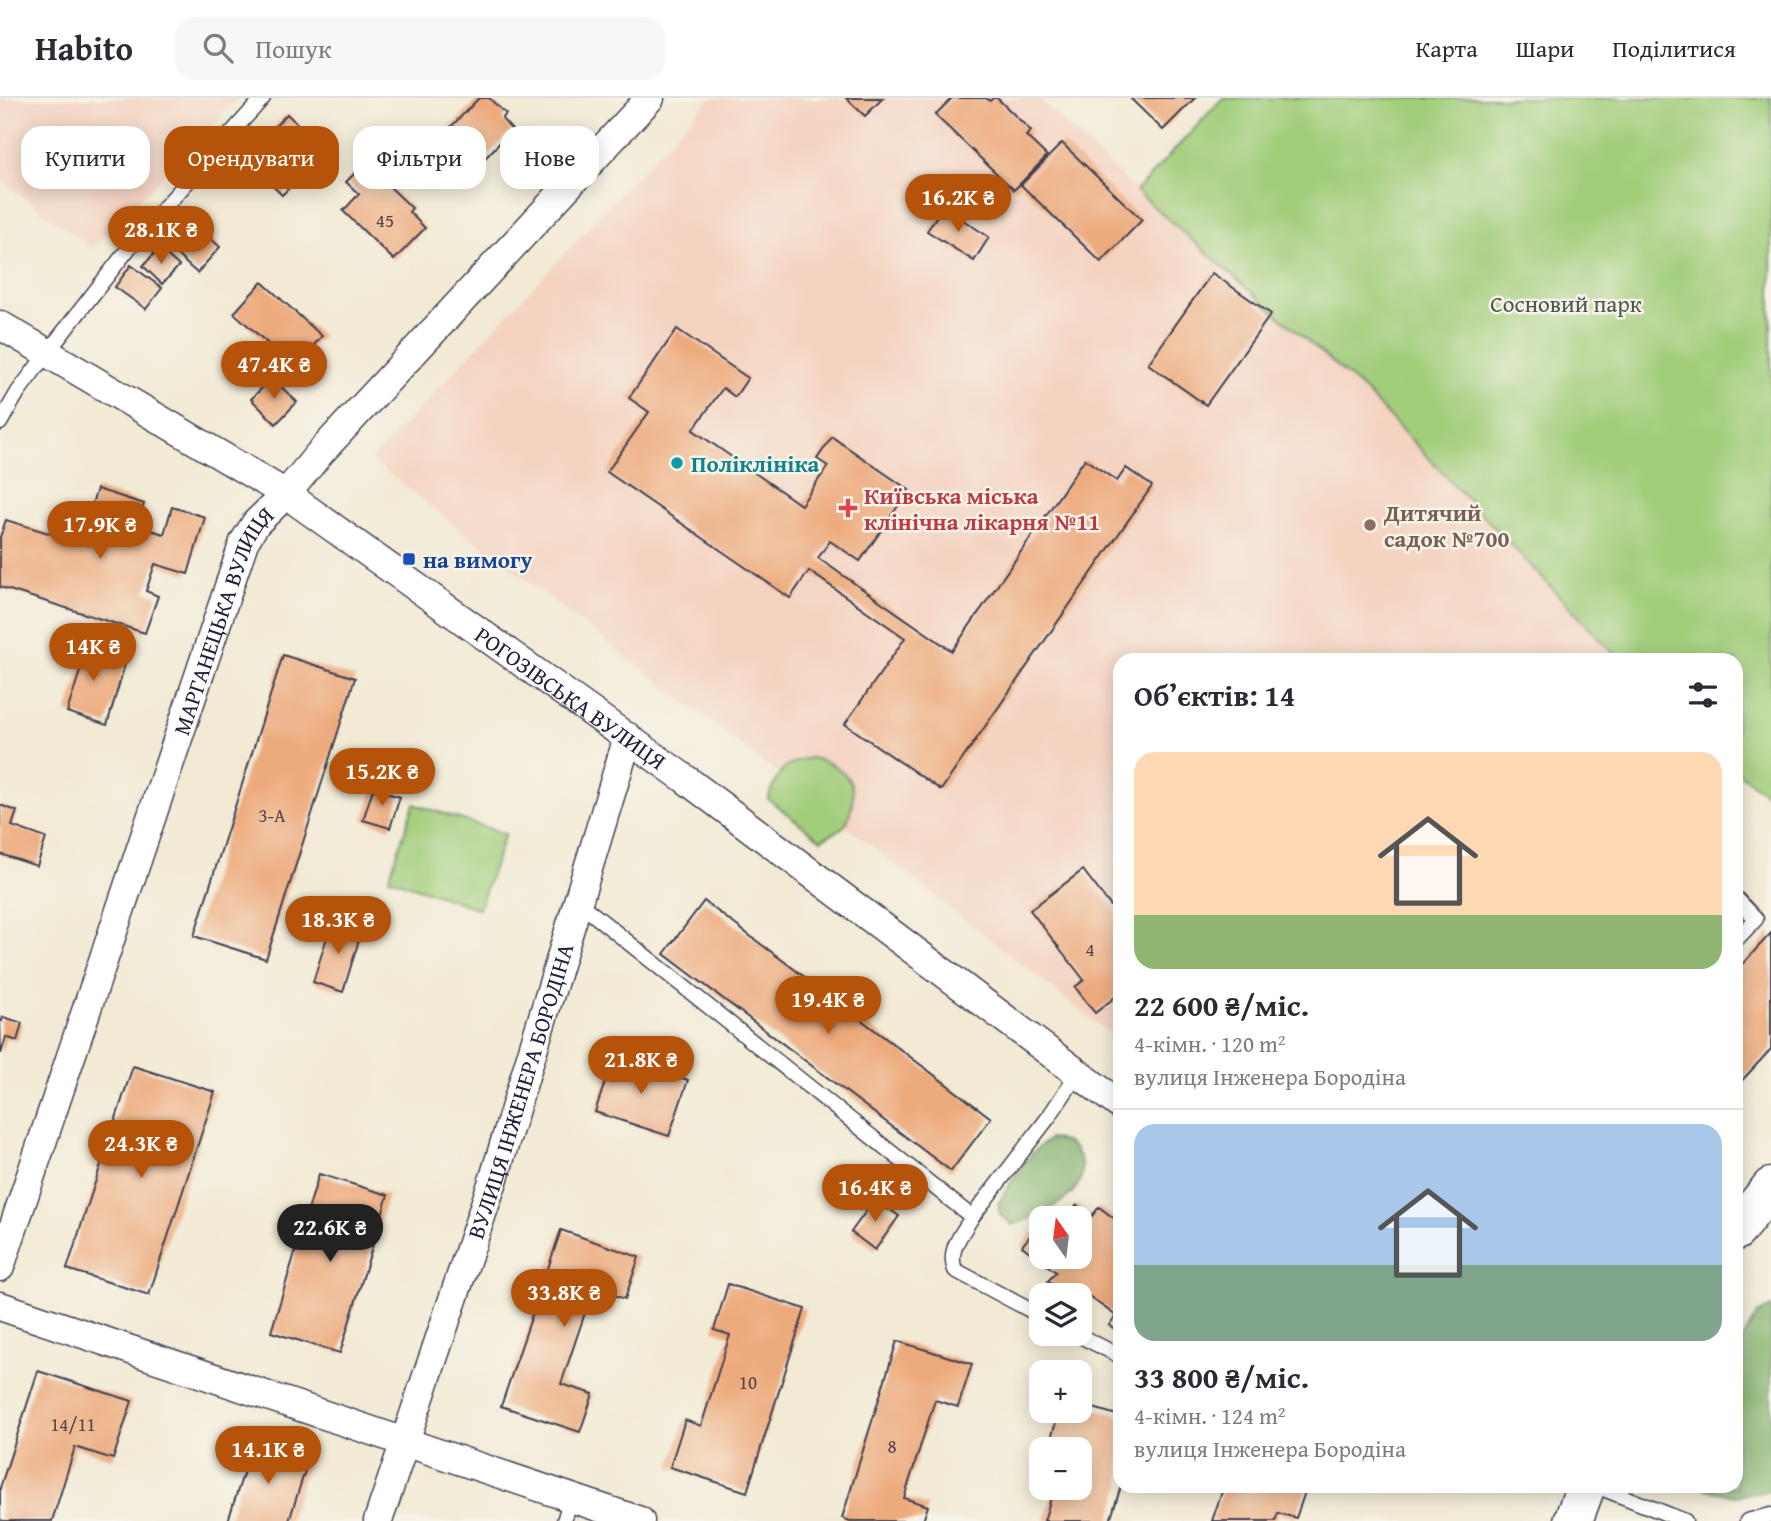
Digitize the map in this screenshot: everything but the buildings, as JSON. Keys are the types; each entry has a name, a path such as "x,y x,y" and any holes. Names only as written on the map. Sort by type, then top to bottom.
{"street":[{"name":"МАРГАНЕЦЬКА ВУЛИЦЯ","path":"0,1267 244,542 256,523 286,494 328,444 650,98"},
{"name":"РОГОЗІВСЬКА ВУЛИЦЯ","path":"0,325 286,494 684,778 1113,1100"},
{"name":"ВУЛИЦЯ ІНЖЕНЕРА БОРОДІНА","path":"378,1521 494,1178 628,737"},
{"path":"1743,1222 1771,1187"},
{"path":"0,1306 405,1441 568,1509 640,1521"},
{"path":"1573,1521 1583,1493"}],"lane":[{"path":"0,423 18,392 136,239 262,98"},
{"path":"579,903 972,1217"},
{"path":"1743,905 1756,919 1743,933"},
{"path":"1029,1310 955,1270 951,1261 954,1247 972,1217 1048,1118 1078,1073"},
{"path":"1092,1342 1113,1352"},
{"path":"1614,1493 1685,1521"},
{"path":"1747,1521 1771,1515"}],"shaded area":[{"path":"0,98 237,98 210,126 164,126 164,174 150,189 150,126 21,126 21,189 150,189 92,249 0,179"},
{"name":"Київська міська клінічна лікарня №11","path":"710,98 1038,98 1136,191 1365,391 1613,653 1113,653 1113,1036 845,825 371,460"}],"green space":[{"name":"Сосновий парк","path":"1223,98 1771,98 1771,798 1743,776 1743,653 1613,653 1365,391 1136,191"},
{"path":"810,758 828,763 842,772 848,778 853,794 845,825 821,840 768,799 774,783 787,766"},
{"path":"414,804 505,834 479,909 389,878"},
{"path":"1049,1139 1065,1142 1072,1147 1082,1167 1080,1180 1064,1200 1054,1206 1029,1206 1029,1219 1013,1225 1000,1215 998,1204 1026,1160"},
{"path":"1771,1307 1771,1491 1734,1496 1722,1493 1743,1493 1743,1339 1757,1314"}],"place":[{"name":"Поліклініка","path":"677,463"},
{"name":"Київська міська клінічна лікарня №11","path":"848,508"},
{"name":"Дитячий садок №700","path":"1370,525"},
{"name":"на вимогу","path":"409,559"}]}
